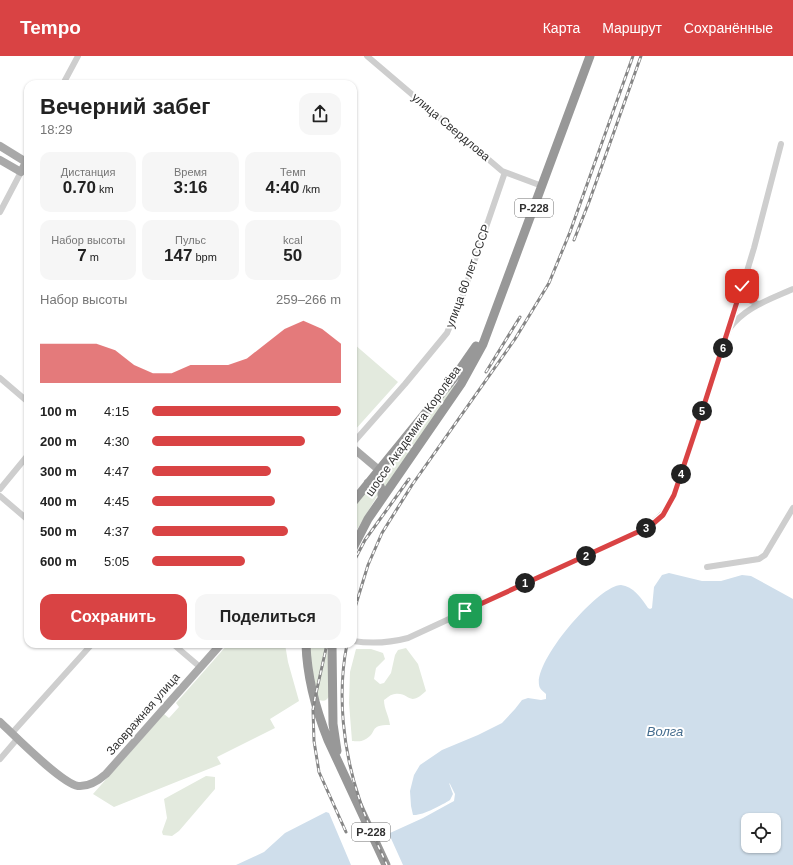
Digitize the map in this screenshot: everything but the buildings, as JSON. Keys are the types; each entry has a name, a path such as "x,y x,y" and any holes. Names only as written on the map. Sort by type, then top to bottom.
{"highway":[{"name":"шоссе Академика Королёва","path":"576,91 582,56"},
{"name":"шоссе Академика Королёва","path":"357,540 368,518 382,496 461,384 483,344 590,56"},
{"name":"шоссе Академика Королёва","path":"357,497 453,379 490,325"},
{"path":"368,483 373,482 379,484 382,491 382,496"},
{"name":"Р-228","path":"306,648 307,666 321,722 386,865"},
{"name":"Р-228","path":"332,648 332,724 338,760"},
{"path":"315,700 324,704 332,697"}],"main road":[{"path":"0,146 24,164"},
{"path":"0,160 24,165"},
{"path":"357,452 378,470"},
{"name":"Заовражная улица","path":"15,736 54,772 70,783 80,786 91,784 106,774 217,648"},
{"path":"0,722 15,736"}],"street":[{"path":"65,80 78,56"},
{"name":"улица Свердлова","path":"366,56 505,172 542,186"},
{"path":"357,641 382,643 394,642 408,638 642,530 655,522 667,509 674,495 729,329 754,248 781,144"},
{"path":"0,212 24,167"},
{"name":"улица 60 лет СССР","path":"357,438 447,333 461,300 505,172"},
{"path":"742,286 745,296 749,300 760,304"},
{"path":"729,329 741,315 760,304 793,289"},
{"path":"0,378 24,399"},
{"path":"0,489 24,460"},
{"path":"0,496 24,517"},
{"path":"707,567 758,559 762,557 766,554 793,508"},
{"path":"0,759 15,736 89,648"},
{"path":"179,648 200,667"}],"shaded area":[{"path":"357,347 398,382 357,428"},
{"path":"453,384 456,388 384,491 376,477"},
{"path":"370,486 378,487 379,493 357,529 357,503"},
{"path":"224,648 286,648 299,701 270,719 275,728 217,757 221,764 114,807 93,794 164,714 169,718 179,707 176,703"},
{"path":"310,648 327,648 330,695 324,701 319,700 316,696"},
{"path":"406,648 418,664 426,691 420,696 412,699 400,694 389,696 384,700 390,725 378,726 371,735 363,741 352,741 349,703 350,672 356,649 371,649 383,653 385,659 376,668 374,679 380,684 384,683 391,673 395,655 398,650"},
{"path":"206,776 215,777 215,789 179,831 172,836 163,835 162,832 167,818 164,799"}],"water":[{"name":"Волга","path":"669,573 702,581 721,581 742,575 751,576 793,599 793,865 403,865 389,834 454,801 455,794 449,783 453,794 450,800 427,812 413,815 410,791 414,775 420,765 442,750 502,723 522,700 528,698 541,700 546,699 546,694 540,688 539,677 545,663 568,628 597,598 610,589 621,585 633,590 650,609 652,608 654,587 662,575"},
{"path":"326,812 329,813 351,865 236,865 264,852 285,833"}],"railway":[{"path":"357,601 368,565 382,533 412,485 515,339 549,283 570,232 633,56"},
{"path":"574,240 641,56"},
{"path":"486,372 520,317"},
{"path":"357,555 365,540 409,479"},
{"path":"326,648 313,710 314,741 319,772 346,832"},
{"path":"346,648 342,682 342,702 343,722 349,761 353,780 362,807 387,865"}],"route":[{"path":"465,611 642,530 663,515 674,495 742,286"}]}
